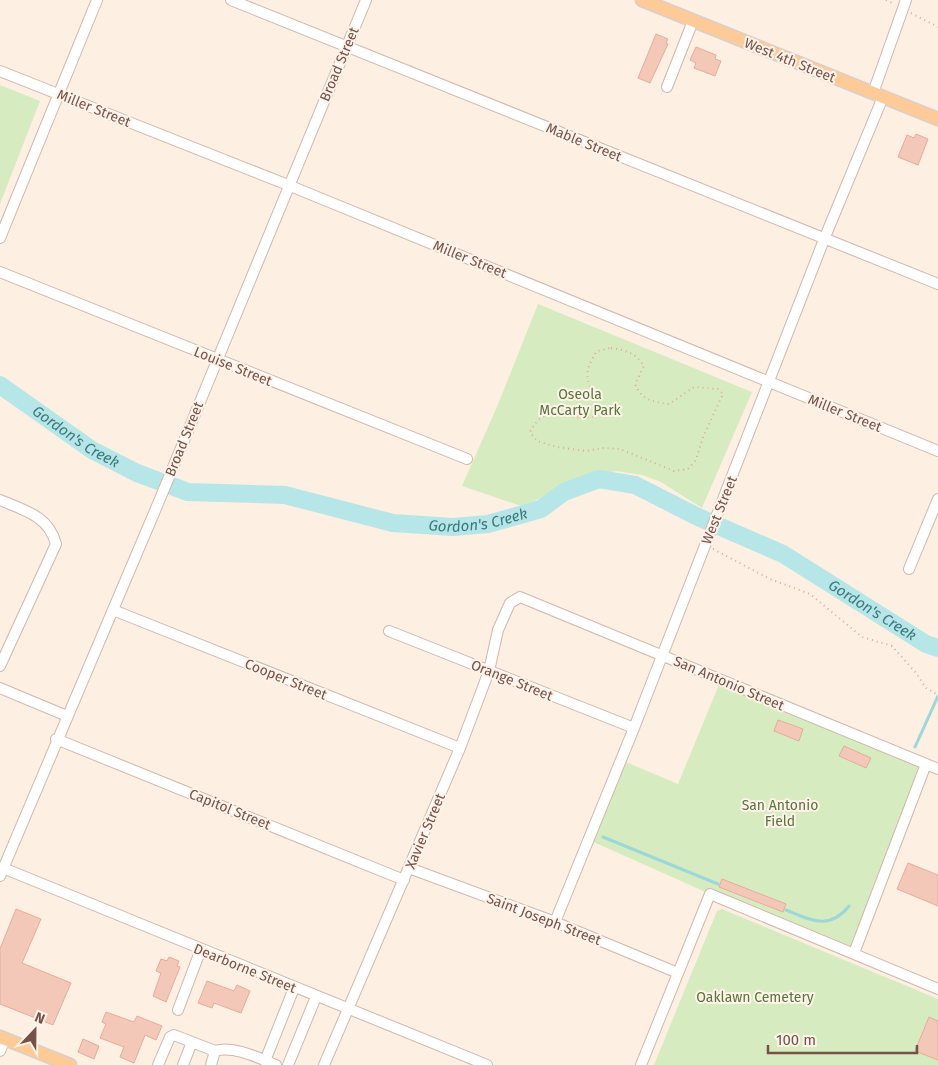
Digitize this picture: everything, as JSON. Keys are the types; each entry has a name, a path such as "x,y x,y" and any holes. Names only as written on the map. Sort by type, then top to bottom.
{"main road":[{"name":"West 4th Street","path":"642,0 938,119"},
{"path":"2,1038 70,1065"}],"street":[{"path":"0,238 97,0"},
{"name":"Mable Street","path":"231,0 346,48 825,237 938,284"},
{"name":"Broad Street","path":"2,872 56,739 157,506 366,0"},
{"name":"West Street","path":"555,922 634,728 825,237 878,95 906,0"},
{"path":"667,87 693,21"},
{"name":"Miller Street","path":"0,71 288,185 938,451"},
{"name":"Louise Street","path":"0,272 467,459"},
{"path":"909,569 938,499"},
{"path":"0,500 33,514 52,530 56,544 0,666"},
{"name":"San Antonio Street","path":"520,597 938,769"},
{"name":"Xavier Street","path":"324,1065 460,748 489,671 498,630 510,603 520,597"},
{"name":"Cooper Street","path":"113,610 460,748"},
{"name":"Orange Street","path":"389,631 634,728"},
{"path":"0,688 67,716"},
{"name":"Capitol Street","path":"56,739 404,880"},
{"path":"854,953 926,764"},
{"name":"Saint Joseph Street","path":"408,868 555,922 678,972"},
{"name":"Dearborne Street","path":"2,872 487,1065"},
{"path":"641,1065 710,894 938,989"},
{"path":"178,1010 201,950"},
{"path":"265,1061 294,988"},
{"path":"288,1065 316,997"},
{"path":"158,1065 170,1037 174,1035 192,1042 213,1057 223,1048 276,1065"},
{"path":"0,1051 2,1038"},
{"path":"183,1065 192,1042"}],"path":[{"path":"611,348 627,350 640,358 644,366 635,384 642,397 652,402 669,404 694,388 718,388 723,394 703,437 696,460 688,469 674,471 620,449 602,448 586,451 557,447 537,441 530,432 536,421 546,415 558,413 585,420 594,416 599,402 592,392 586,376 589,363 597,351 611,348"},
{"path":"705,542 770,579 810,594 862,637 892,646 928,690 938,695"}],"green space":[{"path":"0,85 40,101 0,204"},
{"name":"Oseola McCarty Park","path":"538,304 752,392 702,508 661,482 642,475 616,471 574,480 524,507 462,486 499,402"},
{"name":"San Antonio Field","path":"721,680 926,764 854,953 710,894 589,840 621,760 678,784"},
{"name":"Oaklawn Cemetery","path":"722,909 938,999 938,1065 654,1065 717,911"}],"building":[{"path":"656,34 668,39 666,43 668,44 650,83 638,78"},
{"path":"696,47 716,55 715,59 721,61 715,76 694,68 696,63 690,60"},
{"path":"916,134 928,139 918,165 898,157 907,135 914,138"},
{"path":"778,720 803,729 799,741 774,731"},
{"path":"844,746 871,758 866,768 839,756"},
{"path":"908,863 938,875 938,906 897,889"},
{"path":"722,879 786,904 783,912 719,887"},
{"path":"16,909 41,919 22,963 71,983 53,1025 0,1004 0,949"},
{"path":"169,957 179,961 177,966 180,967 166,1002 153,996 161,973 156,971 161,959 167,961"},
{"path":"207,981 234,991 237,985 250,991 241,1013 214,1003 212,1008 198,1003"},
{"path":"106,1012 134,1022 137,1016 162,1026 156,1040 145,1035 134,1063 120,1057 124,1047 100,1038 106,1024 102,1022"},
{"path":"929,1017 938,1021 938,1060 915,1051"},
{"path":"83,1039 99,1046 94,1059 78,1052"}],"waterway":[{"name":"Gordon's Creek","path":"0,385 92,450 137,473 188,492 285,495 393,523 453,527 488,524 541,509 564,492 599,479 635,485 698,517 783,554 926,644 938,648"},
{"path":"915,747 938,696"},
{"path":"603,837 718,884"},
{"path":"786,910 812,920 827,921 842,914 849,906"}]}
